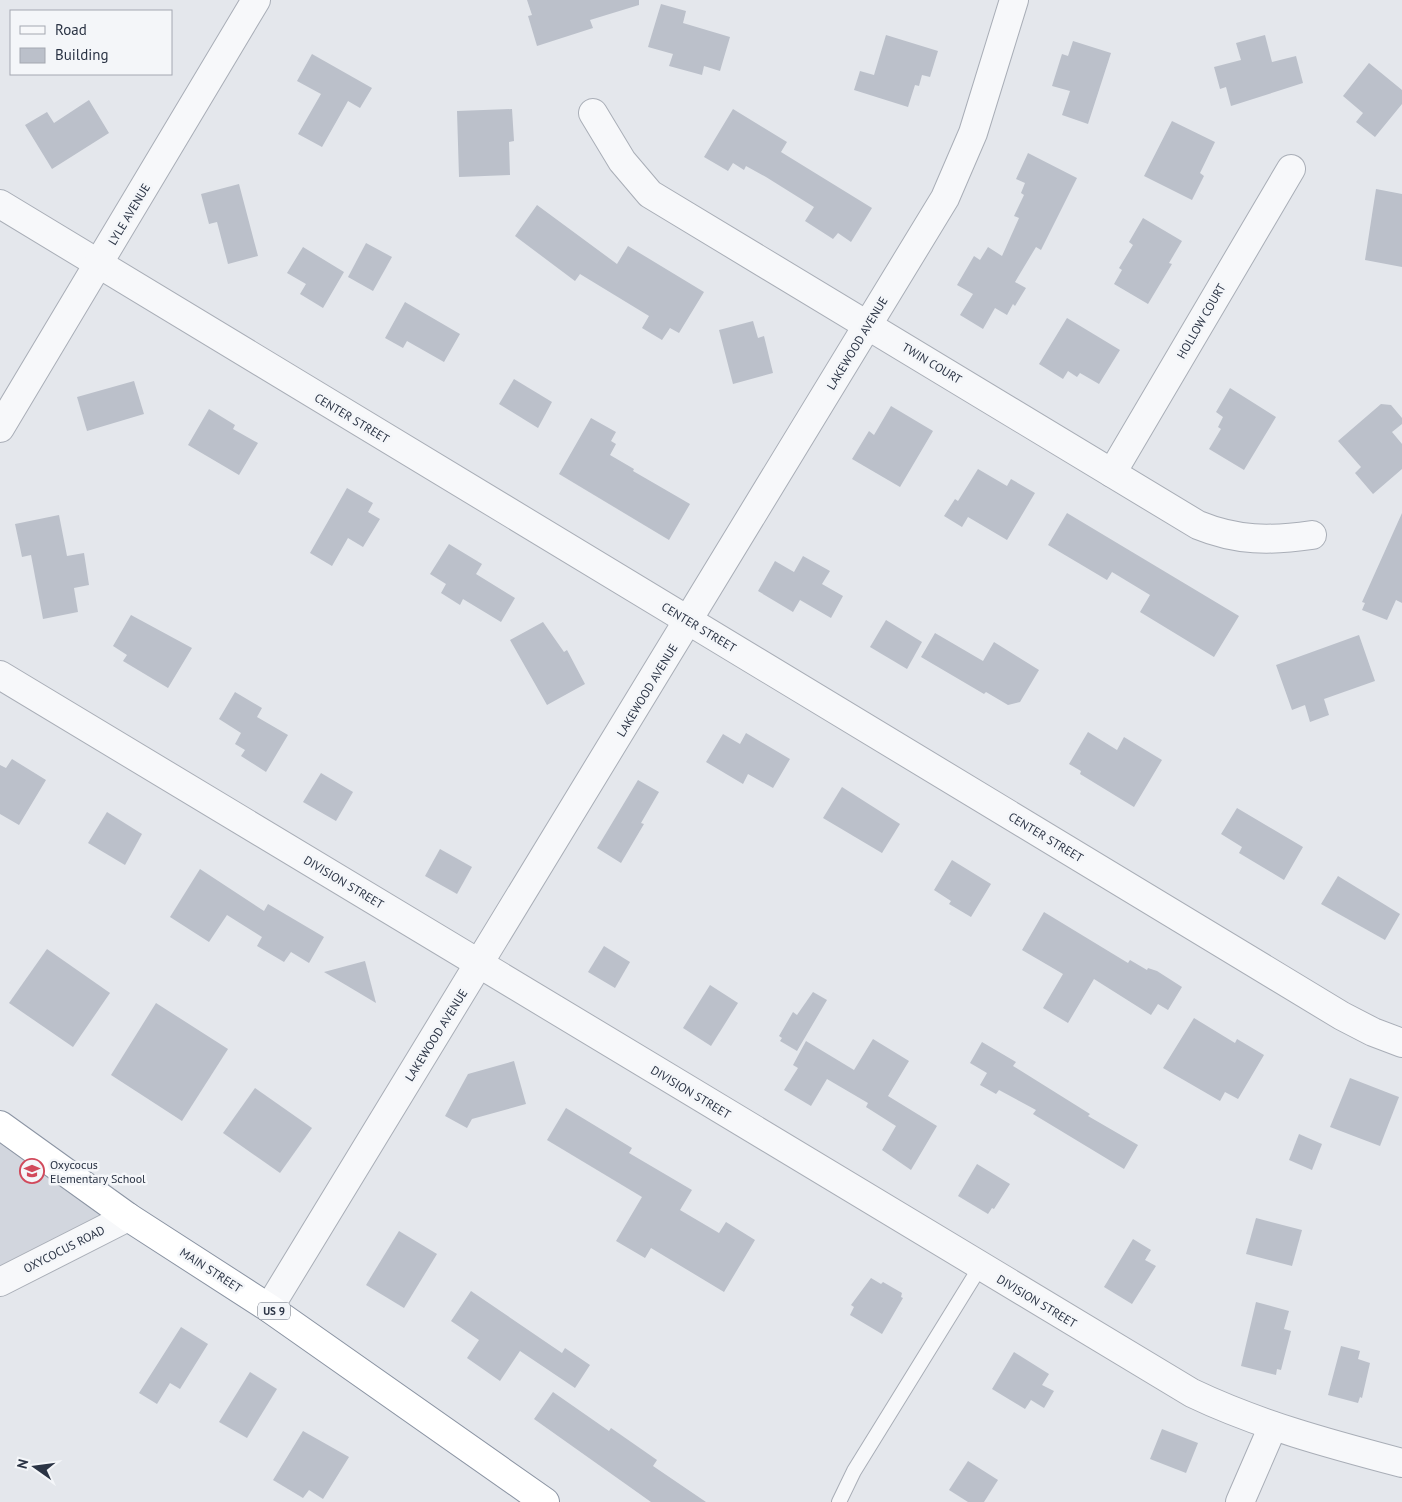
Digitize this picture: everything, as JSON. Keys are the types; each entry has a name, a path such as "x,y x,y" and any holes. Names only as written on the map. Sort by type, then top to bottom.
{"highway":[{"name":"MAIN STREET","path":"0,1125 128,1217 268,1308 545,1502"}],"street":[{"name":"LYLE AVENUE","path":"0,428 256,0"},
{"name":"LAKEWOOD AVENUE","path":"268,1308 480,964 945,198 974,133 1014,0"},
{"name":"TWIN COURT","path":"593,113 622,161 650,194 1198,525 1222,535 1279,540 1312,535"},
{"name":"HOLLOW COURT","path":"1112,472 1290,169"},
{"name":"CENTER STREET","path":"0,204 1342,1016 1373,1032 1402,1043"},
{"name":"DIVISION STREET","path":"0,675 1192,1393 1222,1408 1314,1440 1402,1463"},
{"name":"OXYCOCUS ROAD","path":"0,1282 128,1217"},
{"path":"1240,1502 1273,1426"}],"lane":[{"path":"839,1502 854,1471 980,1267"}],"shaded area":[{"name":"Oxycocus Elementary School","path":"0,1125 128,1217 0,1282"}],"building":[{"path":"527,0 639,0 639,5 590,20 593,28 537,46 528,16 532,15"},
{"path":"661,4 686,11 683,23 730,37 720,71 704,66 702,75 669,66 673,54 648,47"},
{"path":"886,35 938,51 930,77 922,75 919,86 915,85 908,107 854,90 860,71 874,75"},
{"path":"1265,35 1272,62 1296,56 1303,83 1231,106 1226,87 1220,89 1214,67 1241,60 1236,43"},
{"path":"1073,41 1111,53 1088,124 1062,115 1070,91 1052,86 1062,54 1068,56"},
{"path":"312,54 372,88 360,108 348,101 322,147 298,134 321,94 297,81"},
{"path":"1369,63 1402,90 1402,104 1375,137 1356,122 1363,113 1343,96"},
{"path":"89,100 109,133 52,169 25,125 47,112 54,123"},
{"path":"512,109 514,141 509,142 510,175 459,177 457,111"},
{"path":"733,109 787,142 781,152 872,208 851,242 838,233 833,239 805,221 814,207 766,177 746,166 744,170 733,163 728,171 704,157"},
{"path":"1172,121 1215,142 1200,173 1204,176 1192,200 1144,176"},
{"path":"1028,153 1077,178 1041,250 1036,247 1015,282 1026,288 1015,306 1013,304 1007,315 995,308 983,329 960,315 973,294 957,285 974,256 980,260 988,247 1002,256 1019,218 1014,216 1024,195 1021,193 1025,183 1016,179"},
{"path":"239,184 258,256 228,264 217,222 209,224 201,194"},
{"path":"1376,189 1402,194 1402,267 1365,260"},
{"path":"537,205 617,264 628,246 704,292 679,333 670,328 662,340 642,328 649,316 580,274 575,281 515,236"},
{"path":"1143,218 1182,241 1169,263 1172,264 1148,304 1114,284 1122,270 1119,268 1133,245 1129,242"},
{"path":"366,243 392,257 373,291 348,277"},
{"path":"303,247 344,272 323,308 300,294 306,284 287,273"},
{"path":"405,302 460,334 444,362 407,341 403,348 385,338"},
{"path":"1067,318 1120,350 1099,384 1080,373 1077,377 1068,371 1063,379 1039,364"},
{"path":"753,321 758,338 764,336 773,373 733,384 719,330"},
{"path":"514,379 552,402 538,428 499,404"},
{"path":"134,381 144,414 87,431 77,397"},
{"path":"1230,388 1276,417 1244,470 1209,449 1221,429 1218,427 1223,417 1216,412"},
{"path":"1381,404 1391,405 1402,418 1402,424 1392,432 1402,444 1402,469 1373,494 1355,473 1361,467 1338,441"},
{"path":"891,406 933,431 900,487 852,459 869,431 874,435"},
{"path":"209,409 235,425 233,429 258,443 239,475 188,445"},
{"path":"591,418 616,432 611,441 616,444 610,455 634,469 633,471 690,504 669,540 559,474"},
{"path":"978,469 1007,486 1011,479 1035,493 1007,540 968,517 962,527 944,516 955,499 958,501"},
{"path":"347,488 373,503 368,512 380,519 363,547 348,538 332,566 310,553"},
{"path":"1067,513 1239,616 1214,657 1140,612 1150,595 1112,572 1107,580 1048,545"},
{"path":"1402,513 1402,603 1396,600 1387,620 1362,610 1365,603 1362,602"},
{"path":"59,515 67,556 84,553 89,585 74,588 78,612 43,619 31,555 22,557 15,524"},
{"path":"449,544 482,564 476,574 515,598 501,622 463,599 460,605 441,593 446,584 430,574"},
{"path":"803,556 830,571 822,584 843,596 831,618 800,600 793,612 758,591 775,561 794,572"},
{"path":"131,615 192,648 168,688 123,661 127,655 113,646"},
{"path":"886,620 922,642 907,669 870,647"},
{"path":"543,622 564,652 567,650 585,684 547,705 510,640"},
{"path":"935,633 983,661 994,642 1039,670 1020,702 1008,705 986,692 984,694 921,657"},
{"path":"1359,635 1375,681 1324,699 1329,715 1310,722 1305,705 1292,710 1276,665"},
{"path":"235,692 262,708 257,717 288,735 266,772 241,756 245,750 235,744 241,733 219,719"},
{"path":"1088,732 1117,750 1124,737 1162,760 1134,807 1080,774 1081,771 1069,764"},
{"path":"746,733 790,759 773,788 748,774 743,784 706,762 723,734 740,744"},
{"path":"12,759 46,780 19,825 0,814 0,765 6,768"},
{"path":"321,773 353,792 336,821 303,802"},
{"path":"638,780 659,792 641,823 644,824 621,863 597,848"},
{"path":"842,787 900,824 882,853 823,818"},
{"path":"1237,808 1303,847 1284,880 1239,853 1242,847 1221,834"},
{"path":"107,812 142,834 125,865 88,843"},
{"path":"440,849 472,867 457,894 425,876"},
{"path":"952,860 991,884 971,917 949,904 951,901 934,890"},
{"path":"200,869 264,911 268,904 324,937 309,963 291,952 284,962 257,946 262,937 227,915 209,942 170,917"},
{"path":"1338,876 1400,914 1385,940 1321,904"},
{"path":"1044,912 1128,963 1130,960 1147,970 1148,968 1157,971 1182,987 1168,1010 1158,1004 1151,1015 1094,979 1068,1023 1043,1008 1063,974 1022,950"},
{"path":"604,946 630,962 615,988 588,972"},
{"path":"47,949 110,993 73,1047 9,1003"},
{"path":"365,961 376,1003 324,972"},
{"path":"710,985 738,1003 711,1046 683,1028"},
{"path":"813,992 827,1000 797,1051 780,1041 782,1038 779,1036 793,1012 797,1015"},
{"path":"156,1003 228,1049 182,1121 111,1075"},
{"path":"1194,1018 1235,1043 1237,1039 1264,1055 1238,1099 1225,1092 1220,1101 1163,1068"},
{"path":"873,1039 909,1061 888,1096 937,1126 911,1170 882,1150 896,1126 866,1107 868,1103 827,1079 811,1106 784,1090 798,1068 793,1065 806,1041 854,1070"},
{"path":"982,1042 1016,1062 1013,1066 1090,1114 1088,1116 1138,1145 1124,1169 1033,1114 1036,1110 999,1090 996,1094 980,1085 987,1073 970,1063"},
{"path":"514,1061 526,1104 472,1119 467,1128 445,1116 468,1074"},
{"path":"1350,1078 1399,1097 1380,1146 1330,1127"},
{"path":"255,1088 312,1128 280,1173 223,1133"},
{"path":"566,1108 632,1148 629,1153 692,1190 680,1210 719,1233 726,1222 755,1240 724,1292 651,1248 645,1258 616,1241 642,1197 547,1140"},
{"path":"1299,1134 1322,1144 1312,1170 1289,1160"},
{"path":"977,1164 1010,1184 994,1209 992,1208 988,1214 958,1196"},
{"path":"1256,1218 1302,1230 1292,1266 1246,1254"},
{"path":"399,1231 437,1254 404,1308 366,1285"},
{"path":"1133,1239 1151,1250 1145,1260 1156,1266 1132,1304 1104,1287"},
{"path":"871,1278 881,1284 883,1282 902,1293 901,1297 903,1298 882,1334 850,1315 854,1307 851,1305"},
{"path":"471,1291 562,1353 565,1348 590,1365 575,1388 520,1351 500,1381 467,1358 479,1340 451,1321"},
{"path":"1256,1302 1289,1311 1284,1329 1291,1331 1281,1370 1277,1369 1276,1375 1241,1366"},
{"path":"181,1327 208,1344 180,1389 170,1383 157,1404 139,1393"},
{"path":"1341,1346 1360,1351 1358,1359 1370,1363 1362,1398 1360,1397 1358,1403 1328,1395"},
{"path":"1014,1352 1049,1374 1042,1385 1054,1391 1044,1408 1031,1400 1025,1409 992,1389"},
{"path":"250,1372 277,1389 247,1438 219,1422"},
{"path":"553,1392 609,1431 611,1428 657,1460 653,1466 706,1502 651,1502 534,1419"},
{"path":"1162,1429 1198,1443 1186,1473 1150,1459"},
{"path":"303,1431 349,1457 323,1499 309,1490 303,1498 273,1480"},
{"path":"968,1461 998,1480 984,1502 968,1502 949,1490"}],"place":[{"name":"Oxycocus Elementary School","path":"32,1171"}]}
